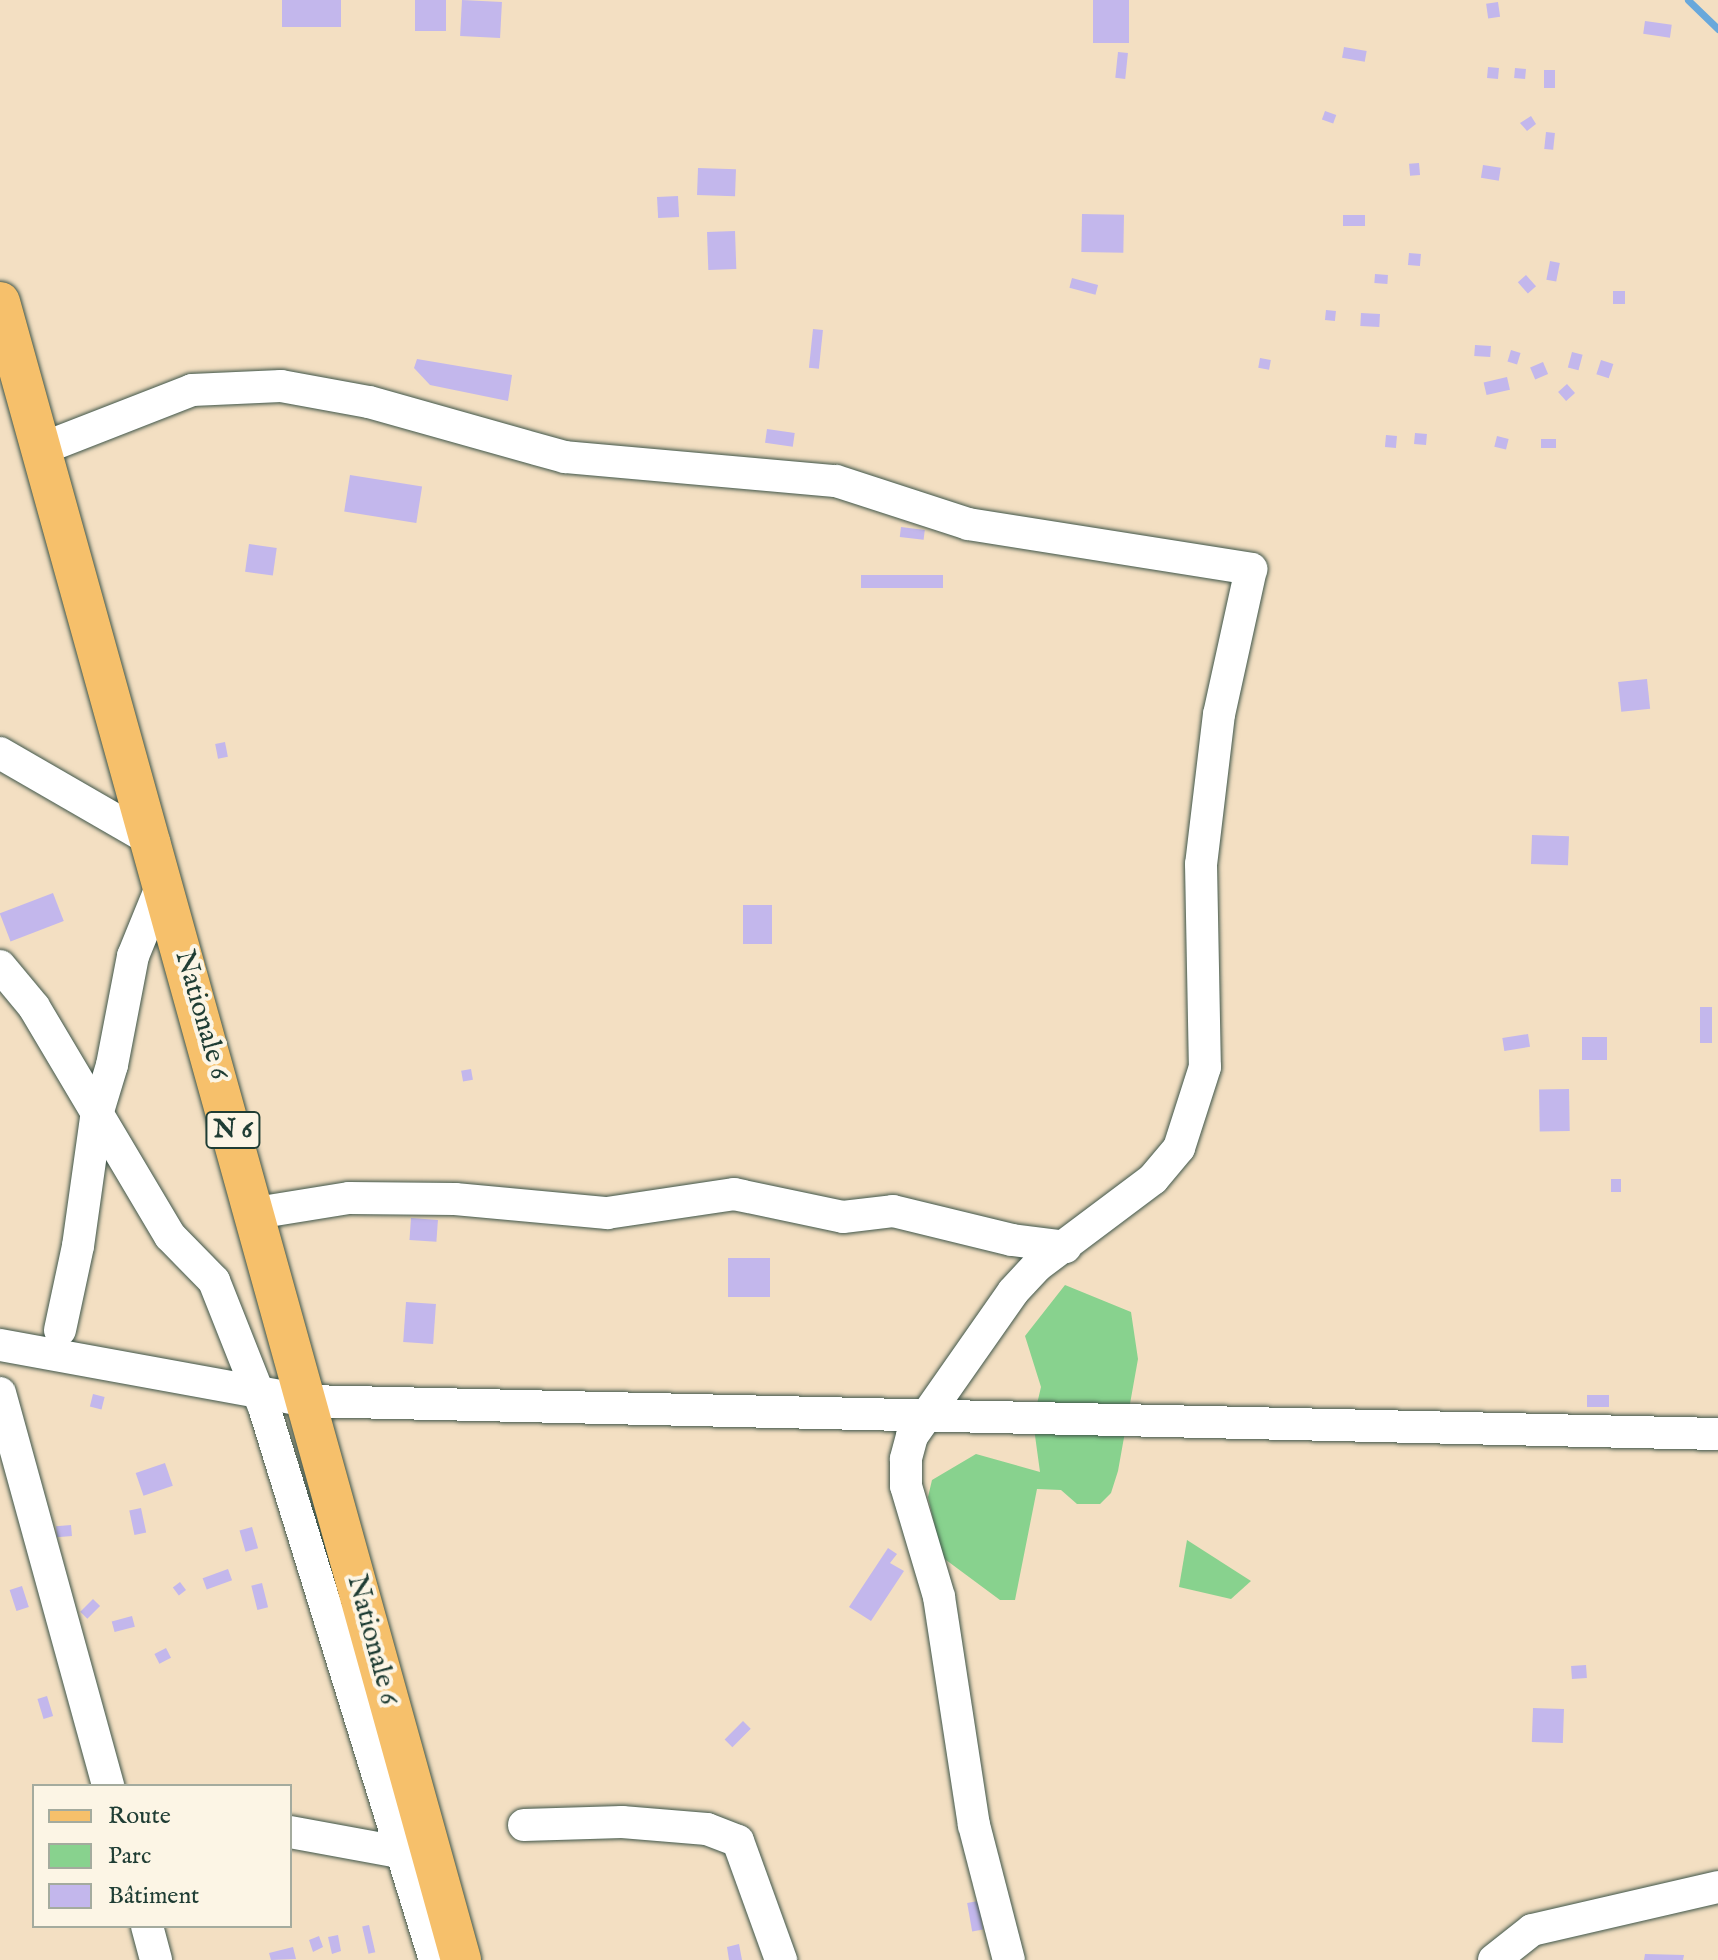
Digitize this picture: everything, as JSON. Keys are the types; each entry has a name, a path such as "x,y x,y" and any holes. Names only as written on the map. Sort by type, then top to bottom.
{"main road":[{"name":"Nationale 6","path":"0,302 159,861 307,1401 419,1856 461,1960"}],"street":[{"path":"41,449 192,390 281,386 369,402 565,457 836,481 981,527 1251,569 1219,714 1201,864 1205,1067 1179,1148 1153,1179 1013,1292 912,1436 906,1486 939,1597 974,1825 1009,1960"},
{"path":"0,753 159,861 133,956 112,1065 96,1118 78,1246 60,1330"},
{"path":"0,966 34,1007 96,1118 170,1236 214,1281 258,1392 419,1856 435,1960"},
{"path":"256,1213 364,1198 455,1199 607,1213 734,1194 843,1217 893,1211 928,1216 1012,1240 1066,1247"},
{"path":"0,1345 307,1401 1718,1434"},
{"path":"0,1393 107,1784"},
{"path":"524,1825 622,1822 707,1829 738,1841 781,1960"},
{"path":"292,1832 419,1856"},
{"path":"1494,1960 1532,1930 1718,1887"},
{"path":"148,1928 156,1960"}],"green space":[{"path":"1065,1285 1131,1312 1138,1359 1118,1471 1111,1493 1100,1504 1077,1504 1061,1490 1037,1489 1015,1600 1000,1600 942,1557 928,1497 932,1480 976,1454 1040,1472 1033,1421 1041,1387 1025,1336"},
{"path":"1187,1540 1251,1581 1231,1599 1179,1587"}],"building":[{"path":"282,0 341,0 341,27 282,27"},
{"path":"415,0 446,0 446,31 415,31"},
{"path":"462,0 502,2 500,38 460,36"},
{"path":"1093,0 1129,0 1129,43 1093,43"},
{"path":"1498,2 1500,17 1488,19 1486,4"},
{"path":"1645,21 1672,25 1670,38 1643,34"},
{"path":"1344,47 1367,51 1365,62 1342,58"},
{"path":"1118,52 1128,53 1125,79 1115,78"},
{"path":"1488,67 1499,68 1498,79 1487,78"},
{"path":"1515,68 1526,69 1525,79 1514,78"},
{"path":"1544,70 1555,70 1555,88 1544,88"},
{"path":"1325,111 1336,115 1333,124 1322,119"},
{"path":"1531,116 1536,124 1527,131 1520,123"},
{"path":"1546,132 1555,133 1553,150 1544,149"},
{"path":"1419,163 1420,175 1410,176 1409,164"},
{"path":"1483,165 1501,168 1499,181 1481,178"},
{"path":"698,168 736,169 735,196 697,195"},
{"path":"678,196 679,217 658,218 657,197"},
{"path":"1082,214 1124,215 1123,253 1081,252"},
{"path":"1343,215 1365,215 1365,226 1343,226"},
{"path":"735,231 736,269 708,270 707,232"},
{"path":"1409,253 1421,254 1420,266 1408,265"},
{"path":"1550,261 1560,263 1556,282 1546,280"},
{"path":"1375,274 1388,275 1387,284 1374,283"},
{"path":"1526,275 1536,286 1528,294 1518,282"},
{"path":"1072,278 1098,285 1095,295 1069,288"},
{"path":"1613,291 1625,291 1625,304 1613,304"},
{"path":"1326,310 1336,311 1335,321 1325,320"},
{"path":"1361,313 1380,314 1379,327 1360,326"},
{"path":"813,329 823,330 819,369 809,368"},
{"path":"1475,345 1491,346 1490,357 1474,356"},
{"path":"1511,350 1521,353 1517,364 1507,361"},
{"path":"1572,352 1583,355 1578,370 1568,367"},
{"path":"1260,358 1271,360 1269,370 1258,368"},
{"path":"417,359 512,375 508,401 430,385 414,368"},
{"path":"1601,360 1613,364 1609,378 1596,374"},
{"path":"1543,362 1548,374 1535,379 1530,367"},
{"path":"1507,377 1510,390 1487,395 1484,382"},
{"path":"1567,384 1575,393 1566,401 1558,392"},
{"path":"767,429 795,433 793,447 765,443"},
{"path":"1415,433 1427,434 1426,445 1414,444"},
{"path":"1386,435 1397,436 1396,448 1385,447"},
{"path":"1497,436 1509,439 1506,450 1494,447"},
{"path":"1541,439 1556,439 1556,448 1541,448"},
{"path":"350,475 422,486 416,523 344,512"},
{"path":"901,527 925,530 924,540 900,537"},
{"path":"249,544 277,548 273,576 245,572"},
{"path":"861,575 943,575 943,588 861,588"},
{"path":"1647,679 1650,709 1621,712 1618,682"},
{"path":"225,742 228,757 218,759 215,744"},
{"path":"1532,835 1569,836 1568,865 1531,864"},
{"path":"53,893 64,921 11,941 0,913"},
{"path":"743,905 772,905 772,944 743,944"},
{"path":"1700,1007 1712,1007 1712,1043 1700,1043"},
{"path":"1528,1034 1530,1047 1504,1051 1502,1038"},
{"path":"1582,1037 1607,1037 1607,1060 1582,1060"},
{"path":"471,1069 473,1080 463,1082 461,1071"},
{"path":"1569,1089 1570,1131 1540,1132 1539,1090"},
{"path":"1611,1179 1621,1179 1621,1192 1611,1192"},
{"path":"411,1218 438,1220 436,1242 409,1240"},
{"path":"728,1258 770,1258 770,1297 728,1297"},
{"path":"406,1302 436,1304 433,1344 403,1342"},
{"path":"93,1394 105,1397 101,1410 90,1407"},
{"path":"1587,1395 1609,1395 1609,1407 1587,1407"},
{"path":"165,1463 173,1486 144,1496 136,1473"},
{"path":"141,1508 146,1532 134,1535 129,1510"},
{"path":"71,1525 72,1536 57,1537 56,1526"},
{"path":"252,1527 258,1548 246,1552 240,1531"},
{"path":"888,1548 897,1554 890,1563 904,1571 871,1621 849,1607"},
{"path":"228,1569 232,1580 207,1590 203,1578"},
{"path":"180,1582 186,1590 179,1595 173,1587"},
{"path":"262,1583 268,1607 257,1610 251,1586"},
{"path":"22,1586 29,1607 16,1611 10,1590"},
{"path":"93,1599 100,1606 87,1619 80,1612"},
{"path":"132,1616 135,1627 115,1632 112,1621"},
{"path":"166,1648 171,1658 159,1664 154,1654"},
{"path":"1586,1665 1587,1678 1572,1679 1571,1666"},
{"path":"47,1696 53,1716 44,1719 37,1699"},
{"path":"1533,1708 1564,1709 1563,1743 1532,1742"},
{"path":"743,1721 751,1729 732,1747 725,1739"},
{"path":"978,1901 983,1930 972,1931 967,1903"},
{"path":"369,1925 375,1952 368,1954 362,1927"},
{"path":"338,1935 341,1951 332,1954 328,1937"},
{"path":"319,1936 323,1947 313,1952 309,1940"},
{"path":"739,1944 742,1960 729,1960 727,1947"},
{"path":"293,1947 296,1959 271,1960 269,1953"},
{"path":"1645,1954 1684,1955 1683,1960 1644,1960"}],"waterway":[{"path":"1688,0 1718,29"}]}
